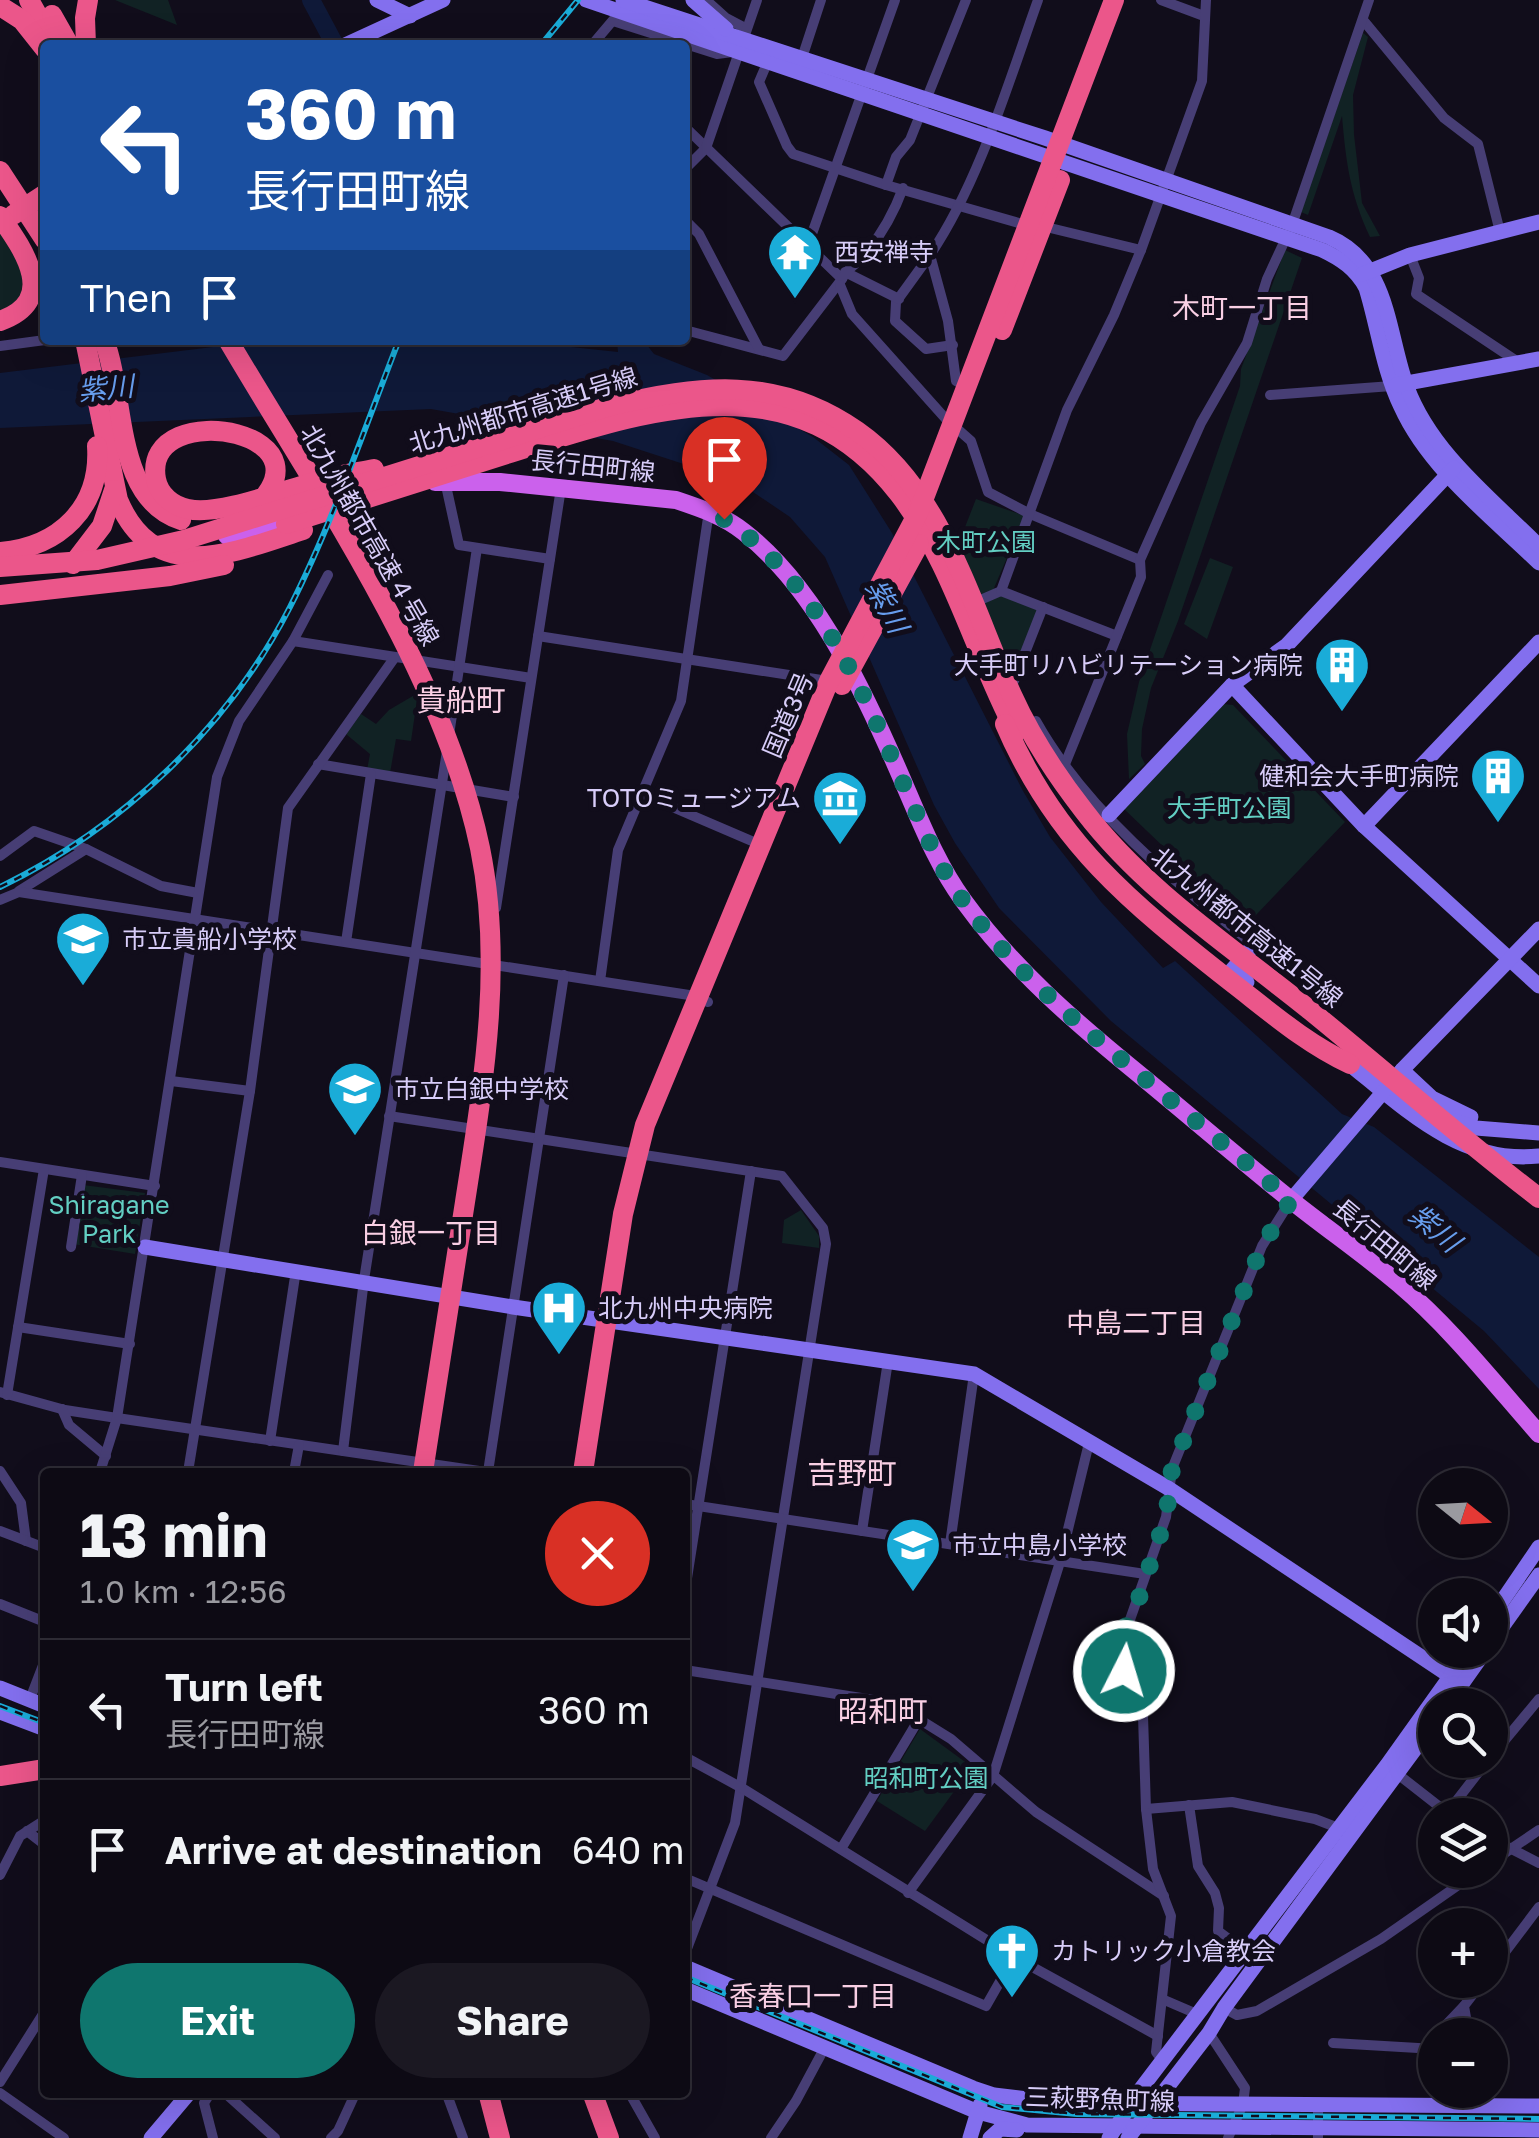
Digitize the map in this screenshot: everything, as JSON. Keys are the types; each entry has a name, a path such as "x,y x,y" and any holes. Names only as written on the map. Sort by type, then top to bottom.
{"highway":[{"path":"29,0 52,40"},
{"path":"44,0 66,40"},
{"path":"86,40 88,0"},
{"name":"国道3号","path":"1063,153 1114,0"},
{"name":"国道3号","path":"703,1000 851,652 923,517 1034,226 1126,0"},
{"path":"0,6 22,20 40,43"},
{"path":"0,166 30,261 33,285 23,307 0,320"},
{"path":"18,222 40,199"},
{"path":"18,222 40,237"},
{"path":"18,222 40,255"},
{"name":"国道3号","path":"956,429 966,386 1034,226"},
{"path":"82,345 118,500 134,530 152,545 188,557 216,555 375,508"},
{"path":"0,552 33,547 62,532 74,522 90,496 97,470 97,442 82,345"},
{"path":"0,593 41,582 71,566 94,540 109,510 115,478 115,442 96,345"},
{"path":"106,345 134,476 148,499 167,515 191,522 218,518 365,471"},
{"name":"北九州都市高速４号線","path":"231,345 414,664 454,758 481,852 490,941 485,1057 425,1468"},
{"name":"北九州都市高速４号線","path":"245,345 424,655 466,754 491,850 502,956 498,1057 437,1468"},
{"name":"北九州都市高速1号線","path":"0,573 96,560 184,540 610,406 676,392 744,389 795,399 858,431 896,466 929,510 1028,727 1085,813 1155,888 1539,1198"},
{"path":"0,593 211,569 612,420 677,407 743,405 789,415 829,432 877,469 918,521 1019,738 1057,798 1099,850 1170,918 1300,1019 1539,1216"},
{"path":"175,550 237,522 268,490 274,470 270,454 256,440 237,432 211,430 183,436 172,442 158,460 156,481 176,505 196,510 220,508 365,471 444,453 574,413 610,406"},
{"name":"北九州都市高速1号線","path":"0,573 98,572 187,553 539,444"},
{"path":"944,574 1014,745 1031,780 1062,827 1120,891 1158,924 1312,1046 1350,1064"},
{"name":"国道3号","path":"584,1468 642,1154 761,845 829,682 851,652"},
{"path":"1028,727 1086,802 1137,857 1306,993 1392,1081"},
{"name":"国道3号","path":"596,1468 612,1320"},
{"path":"0,1776 40,1770"},
{"path":"477,2098 487,2138"},
{"path":"490,2098 500,2138"},
{"path":"594,2098 610,2138"},
{"path":"608,2098 624,2138"}],"main road":[{"name":"長行田町線","path":"0,573 71,570 175,550 400,488 445,481 676,500 745,532 775,560 851,652 925,837 962,899 996,941 1052,1002 1296,1194 1402,1286 1466,1350 1539,1434"}],"street":[{"path":"377,0 410,16"},
{"path":"357,40 444,0"},
{"path":"586,0 742,39 800,65 1288,231 1366,273"},
{"path":"623,0 667,21"},
{"path":"599,40 634,0"},
{"path":"693,0 768,61 800,65"},
{"path":"706,0 742,39"},
{"path":"690,164 706,148 756,0"},
{"path":"800,65 822,0"},
{"path":"808,245 895,0"},
{"path":"886,185 896,158 910,140 966,0"},
{"path":"953,345 922,348 895,321 899,298 930,255 958,204 1038,0"},
{"path":"1161,0 1204,16"},
{"path":"965,607 1001,590 1067,410 1114,316 1202,81 1206,0"},
{"path":"1057,785 1141,577 1140,560 1201,423 1247,343 1369,0"},
{"path":"1363,20 1444,118 1478,144 1500,232"},
{"path":"613,21 673,40"},
{"path":"690,45 718,54 742,39"},
{"path":"768,61 759,82 793,154 886,185 1034,226 1140,250"},
{"path":"690,132 843,279 899,298"},
{"path":"690,331 783,356 863,258 895,210 903,188"},
{"path":"1366,273 1410,255 1539,222"},
{"path":"690,225 722,275 758,349"},
{"path":"930,255 953,345 956,381 966,386"},
{"path":"1410,255 1419,278 1416,294 1521,364"},
{"path":"1366,273 1370,302 1399,385 1453,469 1539,563"},
{"path":"843,279 852,314 976,448 988,492 1140,560"},
{"path":"0,346 40,341"},
{"path":"1270,395 1399,385 1539,359"},
{"path":"1453,469 1539,546"},
{"path":"1109,815 1232,685 1287,645 1453,469"},
{"path":"445,481 459,545 550,558"},
{"path":"487,963 561,488"},
{"path":"600,981 618,850 680,701 708,512"},
{"path":"923,517 1007,685 1065,765 1154,860 1254,945"},
{"path":"343,1452 364,1280 477,548"},
{"path":"102,1468 117,1418 130,1344 217,776 239,720 293,641 328,575"},
{"path":"1001,590 1117,636"},
{"path":"1042,607 1007,685 1027,740 1092,832 1137,881 1392,1081 1429,1128 1453,1141 1505,1156 1539,1156"},
{"path":"538,636 829,682"},
{"path":"293,641 531,678"},
{"path":"1364,826 1539,642"},
{"path":"189,1468 250,1092 288,808 395,657"},
{"path":"1232,685 1364,826 1539,986"},
{"path":"318,764 514,797"},
{"path":"346,942 371,774"},
{"path":"642,794 761,845"},
{"path":"0,856 34,831 86,849 162,886 198,894"},
{"path":"0,900 86,849"},
{"path":"1137,881 1154,860"},
{"path":"18,892 564,975 703,1000"},
{"path":"1162,2060 1156,2052 1171,1916 1152,1868 1143,1716 1119,1651 1166,1517 1172,1469 1262,1246 1296,1194 1392,1081 1539,930"},
{"path":"1254,945 1232,970 1350,1064 1446,1106 1531,1133"},
{"path":"1250,972 1254,945"},
{"path":"488,1468 564,975"},
{"path":"171,1081 250,1092"},
{"path":"389,1116 782,1176 823,1228 826,1244 742,1788 735,1823 690,1942"},
{"path":"0,1162 155,1186"},
{"path":"44,1169 4,1393 62,1409 458,1468"},
{"path":"690,1558 750,1171"},
{"path":"71,1247 82,1175"},
{"path":"144,1246 514,1307 974,1374 1168,1488 1456,1680"},
{"path":"270,1441 296,1270"},
{"path":"18,1326 130,1344"},
{"path":"862,1531 888,1362"},
{"path":"950,1544 974,1374"},
{"path":"62,1409 69,1425 106,1456"},
{"path":"908,1892 993,1776 1060,1562 1089,1443"},
{"path":"295,1468 299,1445"},
{"path":"0,1471 21,1503 26,1540"},
{"path":"690,1505 1144,1574"},
{"path":"0,1532 40,1546"},
{"path":"1508,1593 1539,1547"},
{"path":"1508,1619 1539,1575"},
{"path":"0,1604 40,1620"},
{"path":"1453,1688 1461,1668"},
{"path":"1141,2103 1162,2060 1345,1832 1468,1668"},
{"path":"690,1671 892,1702 951,1739 1036,1812 1165,1896"},
{"path":"0,1688 38,1702"},
{"path":"1508,1736 1539,1699"},
{"path":"0,1712 40,1728"},
{"path":"841,1849 918,1719"},
{"path":"1392,1770 1418,1741"},
{"path":"690,1760 1014,1957 1158,2036"},
{"path":"1392,1770 1428,1798"},
{"path":"1146,1809 1232,1802 1315,1819 1345,1832"},
{"path":"1189,1805 1198,1866 1216,1893 1218,1931 1246,1952"},
{"path":"0,1874 20,1836 40,1823"},
{"path":"1510,1850 1539,1830"},
{"path":"27,1831 40,1841"},
{"path":"1141,2103 1177,2076 1345,1832"},
{"path":"1510,1850 1539,1863"},
{"path":"690,1880 986,2006 1014,1957"},
{"path":"1224,2008 1238,2016 1257,2011 1381,1939 1454,1888"},
{"path":"1508,1948 1539,1907"},
{"name":"三萩野魚町線","path":"690,1969 994,2095 1060,2102 1318,2106 1418,2101"},
{"name":"三萩野魚町線","path":"690,1991 978,2112 1048,2127 1093,2133 1532,2133"},
{"path":"1453,2018 1470,1998"},
{"path":"1162,1999 1197,2014"},
{"path":"1464,2006 1466,2018"},
{"path":"1121,2133 1195,2036 1224,2008"},
{"path":"0,2082 40,2019"},
{"path":"1209,2033 1245,2088 1243,2104 1229,2133"},
{"path":"1333,2042 1418,2048"},
{"path":"770,2138 825,2048"},
{"path":"1177,2076 1183,2096 1200,2104"},
{"path":"0,2092 49,2133 64,2138"},
{"path":"970,2138 984,2098 994,2095 996,2118 990,2138"},
{"path":"152,2138 185,2098"},
{"path":"207,2098 204,2102 213,2138"},
{"path":"231,2098 275,2138"},
{"path":"331,2138 353,2098"},
{"path":"448,2098 463,2138"},
{"path":"632,2098 655,2138"},
{"name":"三萩野魚町線","path":"1508,2102 1539,2106"},
{"path":"1318,2106 1318,2133"},
{"path":"990,2138 1000,2129 1029,2132 1048,2127"}],"green space":[{"path":"115,0 168,0 177,25"},
{"path":"1363,33 1368,37 1353,95 1354,135 1362,203 1380,236 1370,237 1350,178 1342,116 1308,215 1301,212"},
{"path":"0,233 23,257 23,297 0,314"},
{"path":"1285,250 1302,258 1178,621 1151,688 1142,729 1141,756 1145,764 1129,779 1127,734 1139,682 1240,386 1241,369"},
{"name":"木町公園","path":"976,499 1025,516 994,588 1039,610 1012,677 958,545"},
{"path":"1210,558 1233,567 1207,639 1184,624"},
{"path":"418,693 411,741 396,739 390,773 367,770 370,754 346,734 361,714 376,724 389,710"},
{"name":"大手町公園","path":"1223,704 1233,705 1345,822 1255,916 1241,906 1218,899 1123,808"},
{"name":"Shiragane Park","path":"83,1185 145,1193 135,1254 73,1244"},
{"path":"801,1210 819,1236 819,1248 782,1243 784,1220"},
{"name":"昭和町公園","path":"920,1729 972,1767 925,1831 877,1801"}],"water":[{"name":"紫川","path":"230,345 553,345 618,352 617,345 647,345 654,354 707,375 813,437 849,465 892,533 1023,791 1050,837 1101,902 1163,968 1175,961 1342,1114 1374,1127 1539,1257 1539,1389 1484,1331 1111,1021 999,908 934,805 825,557 790,517 753,492 702,470 613,441 431,409 0,428 0,373"}],"waterway":[{"path":"311,0 332,40"}],"railway":[{"path":"545,40 578,0"},
{"path":"0,887 45,863 129,804 168,770 236,694 265,651 305,575 397,345"},
{"path":"0,1706 40,1721"},
{"path":"690,1979 1002,2107 1077,2114 1539,2119"}],"place":[{"name":"西安禅寺","path":"795,301"},
{"name":"大手町リハビリテーション病院","path":"1342,714"},
{"name":"健和会大手町病院","path":"1498,825"},
{"name":"TOTOミュージアム","path":"840,847"},
{"name":"市立貴船小学校","path":"83,988"},
{"name":"市立白銀中学校","path":"355,1138"},
{"name":"北九州中央病院","path":"559,1357"},
{"name":"市立中島小学校","path":"913,1594"},
{"name":"カトリック小倉教会","path":"1012,2000"}],"district":[{"name":"木町一丁目","path":"1242,308"},
{"name":"貴船町","path":"461,701"},
{"name":"白銀一丁目","path":"431,1233"},
{"name":"中島二丁目","path":"1136,1323"},
{"name":"吉野町","path":"852,1474"},
{"name":"昭和町","path":"883,1712"},
{"name":"香春口一丁目","path":"813,1996"}],"route":[{"path":"724,519 745,532 775,560 841,654 925,837 962,899 1008,955 1052,1002 1291,1200 1262,1246 1172,1469 1166,1517 1139,1598 1121,1637 1119,1651 1124,1671"}]}
